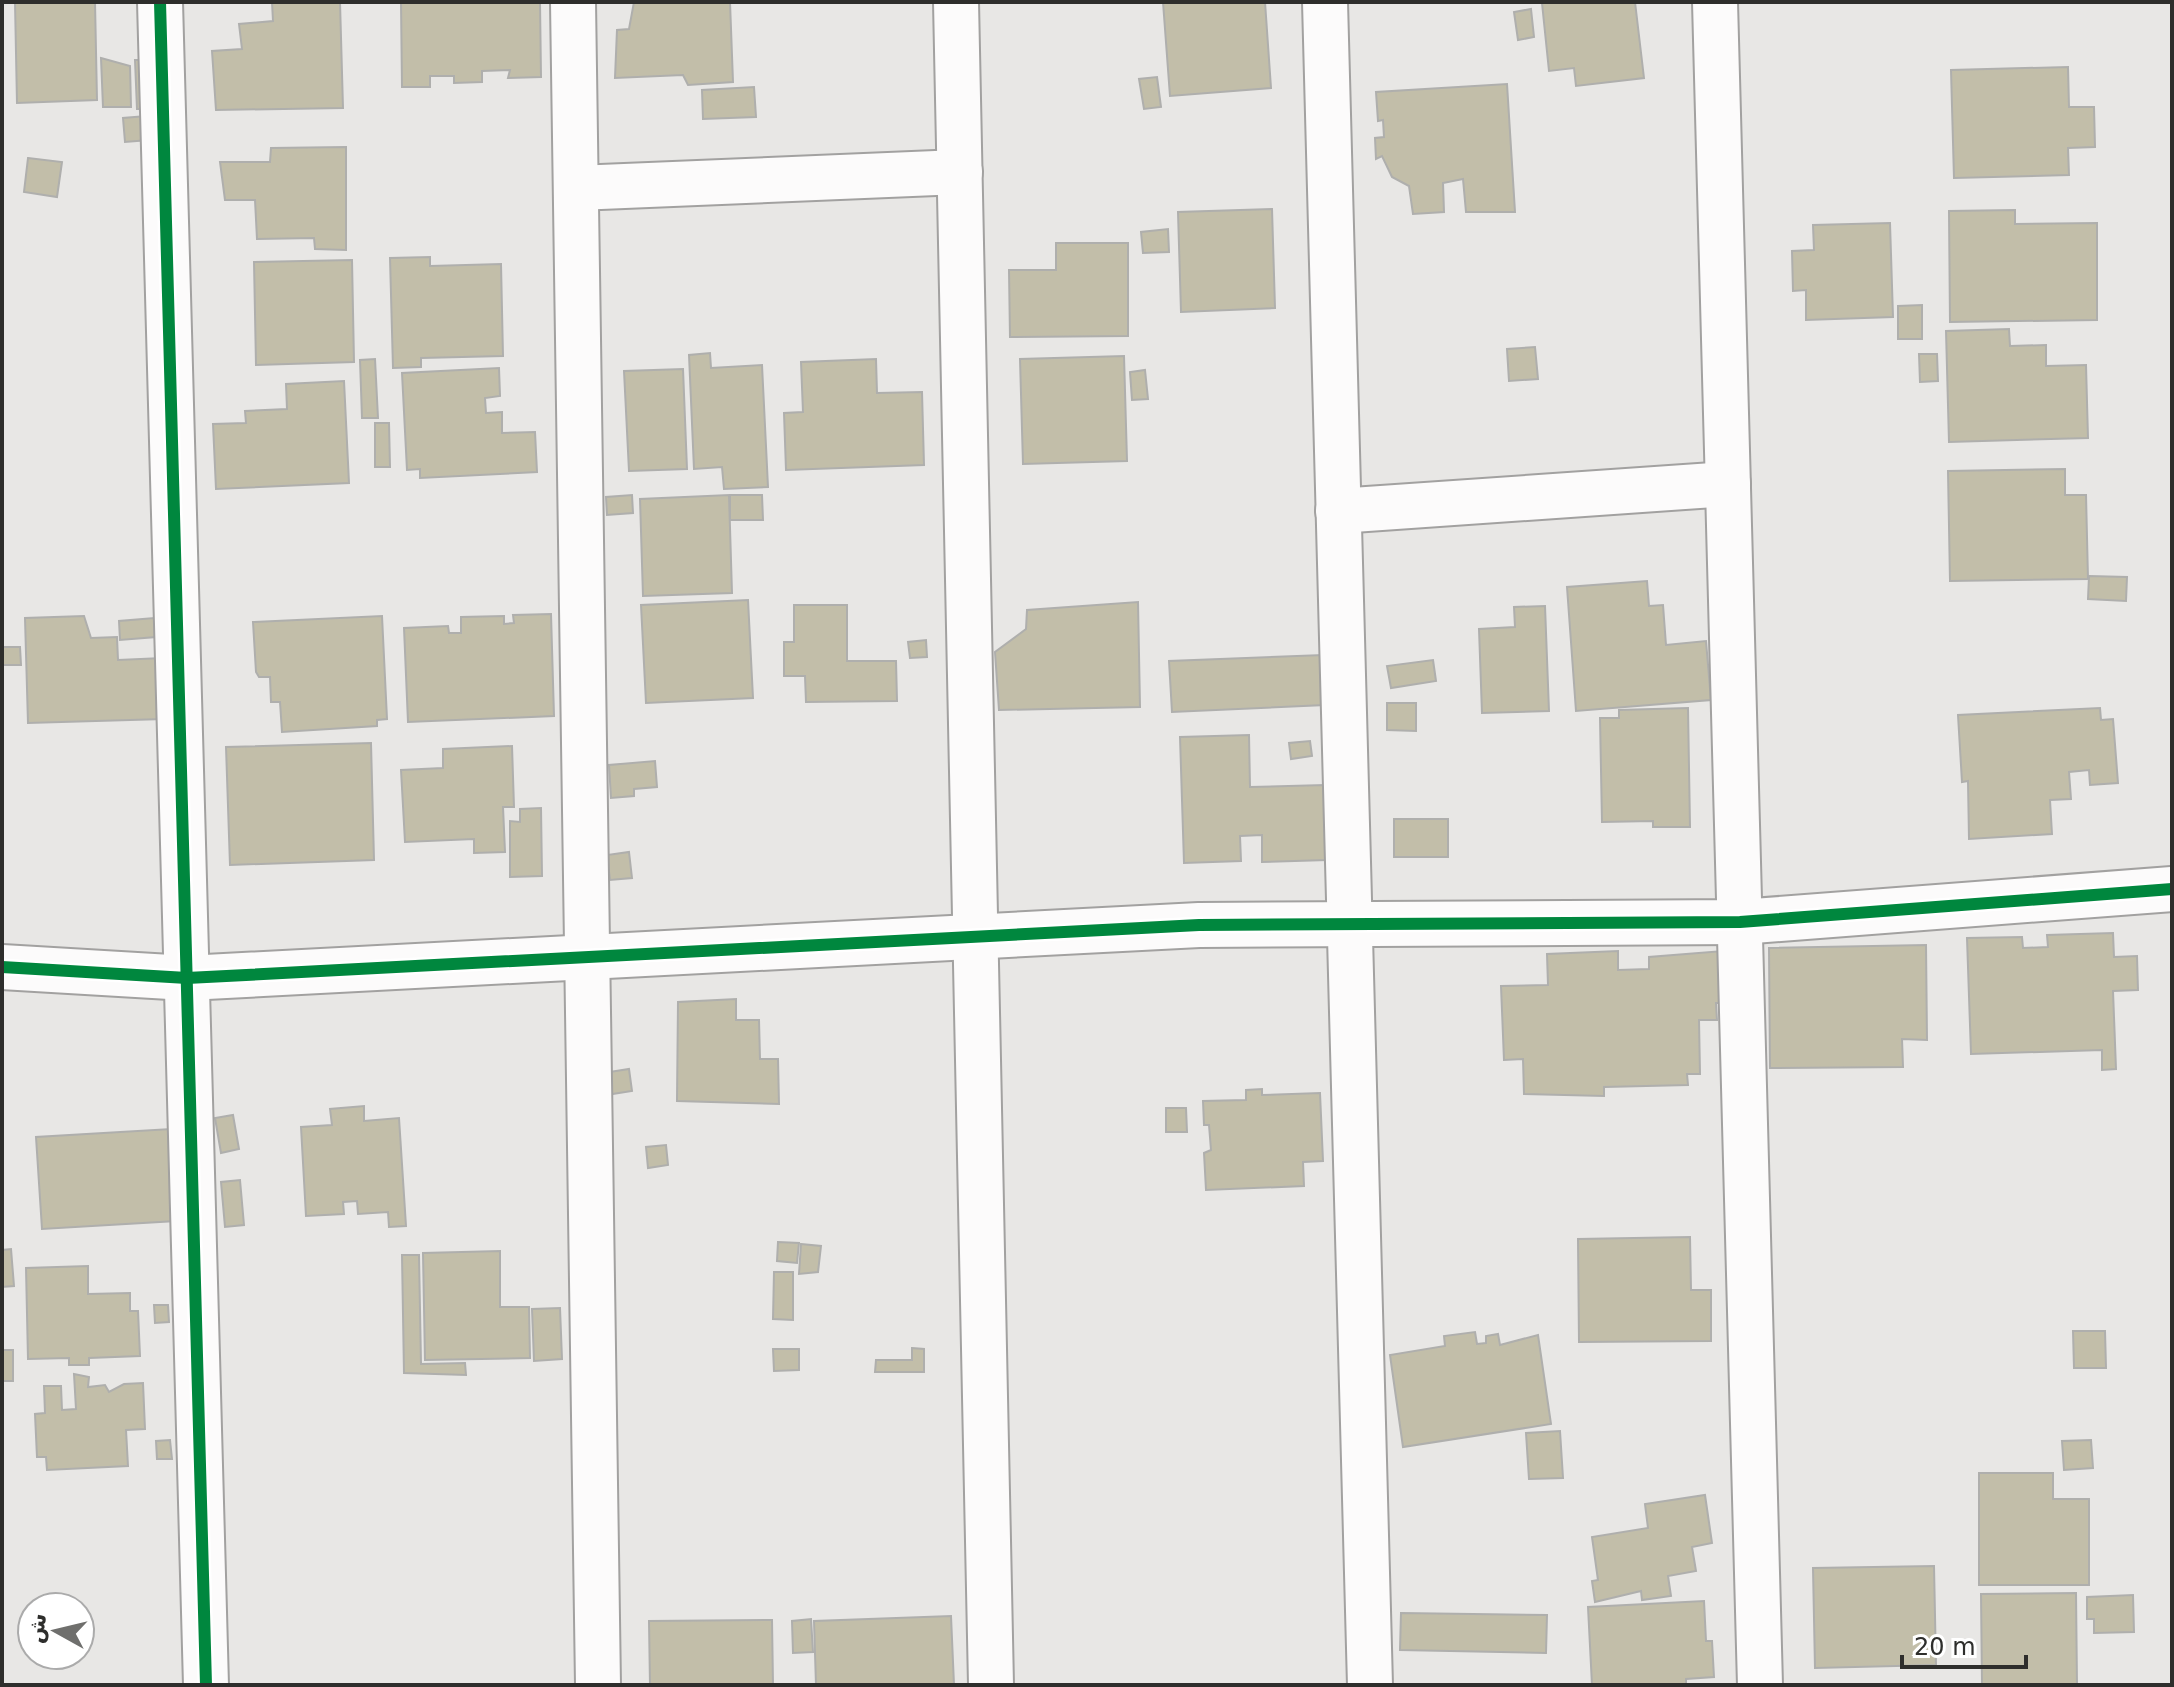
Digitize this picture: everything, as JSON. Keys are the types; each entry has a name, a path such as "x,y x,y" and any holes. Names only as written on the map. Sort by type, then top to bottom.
{"street":[{"path":"160,2 206,1685"},
{"path":"573,2 598,1685"},
{"path":"956,2 991,1685"},
{"path":"1325,2 1370,1685"},
{"path":"1715,2 1760,1685"},
{"path":"576,188 960,172"},
{"path":"1338,511 1728,484"},
{"path":"2,967 187,978 1199,925 1740,922 2172,889"}],"building":[{"path":"15,2 95,2 97,100 17,103"},
{"path":"272,2 340,2 343,108 216,110 212,51 242,49 239,24 273,21"},
{"path":"401,2 540,2 541,77 508,78 510,70 482,71 482,82 454,83 454,76 430,76 430,87 402,87"},
{"path":"634,2 730,2 733,82 688,85 683,75 615,78 617,30 629,29"},
{"path":"1163,2 1265,2 1271,88 1170,96"},
{"path":"1635,2 1644,78 1576,86 1574,68 1549,71 1542,3"},
{"path":"1531,9 1534,37 1518,40 1514,12"},
{"path":"101,58 130,66 131,107 103,107"},
{"path":"135,60 150,60 152,109 137,109"},
{"path":"2068,67 2069,107 2094,107 2095,147 2068,148 2069,175 1954,178 1951,70"},
{"path":"1157,77 1161,107 1144,109 1139,79"},
{"path":"1507,84 1515,212 1466,212 1463,179 1443,183 1444,212 1413,214 1409,186 1392,177 1382,156 1376,159 1375,138 1384,137 1383,120 1378,121 1376,92"},
{"path":"754,87 756,117 703,119 702,90"},
{"path":"146,116 149,140 125,142 123,118"},
{"path":"346,147 346,250 315,249 314,238 257,239 255,200 225,200 220,162 270,162 271,148"},
{"path":"28,158 62,162 57,197 24,192"},
{"path":"1272,209 1275,308 1181,312 1178,212"},
{"path":"2015,210 2015,224 2097,223 2097,320 1950,322 1949,211"},
{"path":"1890,223 1893,317 1806,320 1806,290 1793,291 1792,251 1814,250 1813,225"},
{"path":"1168,229 1169,252 1143,253 1141,232"},
{"path":"1056,243 1128,243 1128,336 1010,337 1009,270 1056,270"},
{"path":"430,257 430,266 501,264 503,356 421,358 421,367 393,368 390,258"},
{"path":"352,260 354,362 256,365 254,262"},
{"path":"1922,305 1922,339 1898,339 1898,306"},
{"path":"2009,329 2010,346 2046,345 2046,366 2086,365 2088,438 1949,442 1946,331"},
{"path":"1535,347 1538,379 1509,381 1507,349"},
{"path":"710,353 711,368 762,365 768,487 724,489 722,467 694,469 689,355"},
{"path":"1919,354 1937,354 1938,381 1920,382"},
{"path":"1124,356 1127,461 1023,464 1020,359"},
{"path":"375,359 378,418 362,418 360,360"},
{"path":"876,359 877,393 922,392 924,465 786,470 784,413 803,412 801,362"},
{"path":"499,368 500,396 485,398 486,413 502,412 502,433 535,432 537,472 420,478 420,469 407,470 402,373"},
{"path":"683,369 687,469 629,471 624,371"},
{"path":"1145,370 1148,399 1132,400 1130,372"},
{"path":"344,381 349,483 216,489 213,424 246,423 245,411 287,409 286,384"},
{"path":"375,423 389,423 390,467 375,467"},
{"path":"2065,469 2065,495 2086,495 2088,579 1950,581 1948,471"},
{"path":"632,495 633,513 607,515 606,497"},
{"path":"729,495 732,593 643,596 640,499"},
{"path":"730,495 762,495 763,520 730,520"},
{"path":"2089,576 2127,577 2126,601 2088,599"},
{"path":"1647,581 1649,606 1663,605 1666,645 1706,641 1711,700 1576,711 1567,587"},
{"path":"748,600 753,698 646,703 641,605"},
{"path":"1138,602 1140,707 999,710 995,652 1026,629 1027,610"},
{"path":"794,605 847,605 847,661 896,661 897,701 806,702 805,676 784,676 784,642 794,642"},
{"path":"1545,606 1549,711 1482,713 1479,629 1515,627 1514,607"},
{"path":"551,614 554,716 408,722 404,628 448,626 449,633 461,633 461,617 504,616 504,624 514,623 513,615"},
{"path":"84,616 91,638 117,637 118,660 162,658 164,719 28,723 25,618"},
{"path":"382,616 387,719 377,720 377,726 282,732 280,702 271,702 270,677 259,677 256,672 253,622"},
{"path":"154,618 156,637 120,640 119,621"},
{"path":"926,640 927,657 910,658 908,642"},
{"path":"2,647 20,647 21,665 2,665"},
{"path":"1323,655 1325,705 1172,712 1169,661"},
{"path":"1433,660 1436,681 1391,688 1387,666"},
{"path":"1387,703 1416,703 1416,731 1387,730"},
{"path":"1688,708 1690,827 1653,827 1653,821 1602,822 1600,718 1619,718 1619,710"},
{"path":"2100,708 2101,720 2113,719 2118,783 2090,785 2089,770 2069,772 2071,799 2050,800 2052,834 1969,839 1968,781 1962,782 1958,715"},
{"path":"1249,735 1250,787 1325,785 1327,860 1262,862 1262,835 1240,836 1241,861 1184,863 1180,737"},
{"path":"1310,741 1312,756 1291,759 1289,743"},
{"path":"371,743 374,860 230,865 226,747"},
{"path":"512,746 514,807 503,807 505,852 474,853 474,839 405,842 401,770 443,768 443,749"},
{"path":"655,761 657,787 634,789 634,796 611,798 609,765"},
{"path":"541,808 542,876 510,877 510,821 520,822 520,809"},
{"path":"1394,819 1448,819 1448,857 1394,857"},
{"path":"629,852 632,878 610,880 607,855"},
{"path":"2113,933 2114,957 2137,956 2138,990 2113,991 2116,1069 2102,1070 2102,1050 1971,1054 1967,938 2022,937 2023,948 2048,947 2047,935"},
{"path":"1926,945 1927,1040 1902,1039 1903,1067 1770,1068 1769,948"},
{"path":"1618,951 1618,970 1649,969 1649,957 1723,951 1724,1003 1716,1003 1717,1020 1699,1020 1700,1074 1687,1074 1688,1085 1604,1087 1604,1096 1524,1094 1523,1059 1504,1060 1501,986 1548,985 1547,954"},
{"path":"736,999 736,1020 759,1020 760,1059 778,1059 779,1104 677,1101 678,1002"},
{"path":"629,1069 632,1091 606,1095 603,1073"},
{"path":"1262,1089 1262,1095 1320,1093 1323,1161 1303,1162 1304,1186 1206,1190 1204,1153 1211,1150 1209,1125 1204,1125 1203,1101 1246,1100 1246,1090"},
{"path":"364,1106 364,1121 399,1118 406,1226 389,1227 388,1212 358,1214 357,1201 343,1202 344,1214 306,1216 301,1127 332,1125 330,1109"},
{"path":"1166,1108 1186,1108 1187,1132 1166,1132"},
{"path":"233,1115 239,1149 221,1153 215,1118"},
{"path":"171,1129 176,1221 42,1229 36,1137"},
{"path":"666,1145 668,1165 648,1168 646,1147"},
{"path":"240,1180 244,1225 225,1227 221,1182"},
{"path":"1690,1237 1691,1290 1711,1290 1711,1341 1579,1342 1578,1239"},
{"path":"778,1242 799,1243 797,1263 777,1261"},
{"path":"801,1244 821,1246 818,1272 799,1274"},
{"path":"11,1249 14,1286 2,1287 2,1250"},
{"path":"500,1251 500,1307 529,1307 530,1358 425,1360 423,1253"},
{"path":"402,1255 419,1255 421,1364 465,1363 466,1375 404,1373"},
{"path":"88,1266 88,1294 130,1293 130,1311 138,1311 140,1356 89,1358 89,1365 69,1365 69,1358 28,1359 26,1268"},
{"path":"774,1272 793,1272 793,1320 773,1319"},
{"path":"154,1305 168,1305 169,1322 155,1323"},
{"path":"560,1308 562,1359 534,1361 532,1309"},
{"path":"2073,1331 2105,1331 2106,1368 2074,1368"},
{"path":"1475,1332 1477,1344 1486,1343 1486,1336 1498,1334 1500,1345 1538,1335 1551,1424 1403,1447 1390,1355 1445,1346 1444,1336"},
{"path":"912,1348 924,1349 924,1372 875,1372 876,1360 912,1360"},
{"path":"773,1349 799,1349 799,1370 774,1371"},
{"path":"2,1350 13,1350 13,1381 2,1381"},
{"path":"74,1374 89,1377 88,1387 105,1385 109,1392 124,1384 143,1383 145,1429 126,1430 128,1466 47,1470 46,1457 37,1457 35,1414 45,1413 44,1386 61,1386 62,1410 76,1409"},
{"path":"1560,1431 1563,1478 1529,1479 1526,1433"},
{"path":"170,1440 172,1459 157,1459 156,1441"},
{"path":"2091,1440 2093,1468 2064,1470 2062,1441"},
{"path":"1979,1473 2053,1473 2053,1499 2089,1499 2089,1585 1979,1585"},
{"path":"1705,1495 1712,1543 1692,1547 1696,1571 1668,1576 1671,1596 1642,1600 1641,1591 1595,1602 1592,1581 1598,1580 1592,1537 1648,1528 1645,1504"},
{"path":"1934,1566 1936,1665 1815,1668 1813,1568"},
{"path":"2076,1593 2077,1685 1982,1685 1981,1594"},
{"path":"2133,1595 2134,1632 2094,1633 2094,1619 2087,1619 2087,1597"},
{"path":"1704,1601 1706,1641 1712,1641 1714,1677 1686,1679 1686,1685 1592,1685 1588,1607"},
{"path":"1401,1613 1547,1615 1546,1653 1400,1650"},
{"path":"951,1616 954,1685 816,1685 814,1621"},
{"path":"811,1619 813,1652 793,1653 792,1621"},
{"path":"772,1620 773,1685 650,1685 649,1621"}],"cycle path":[{"path":"160,2 206,1685"},
{"path":"2,967 187,978 1199,925 1740,922 2172,889"}]}
